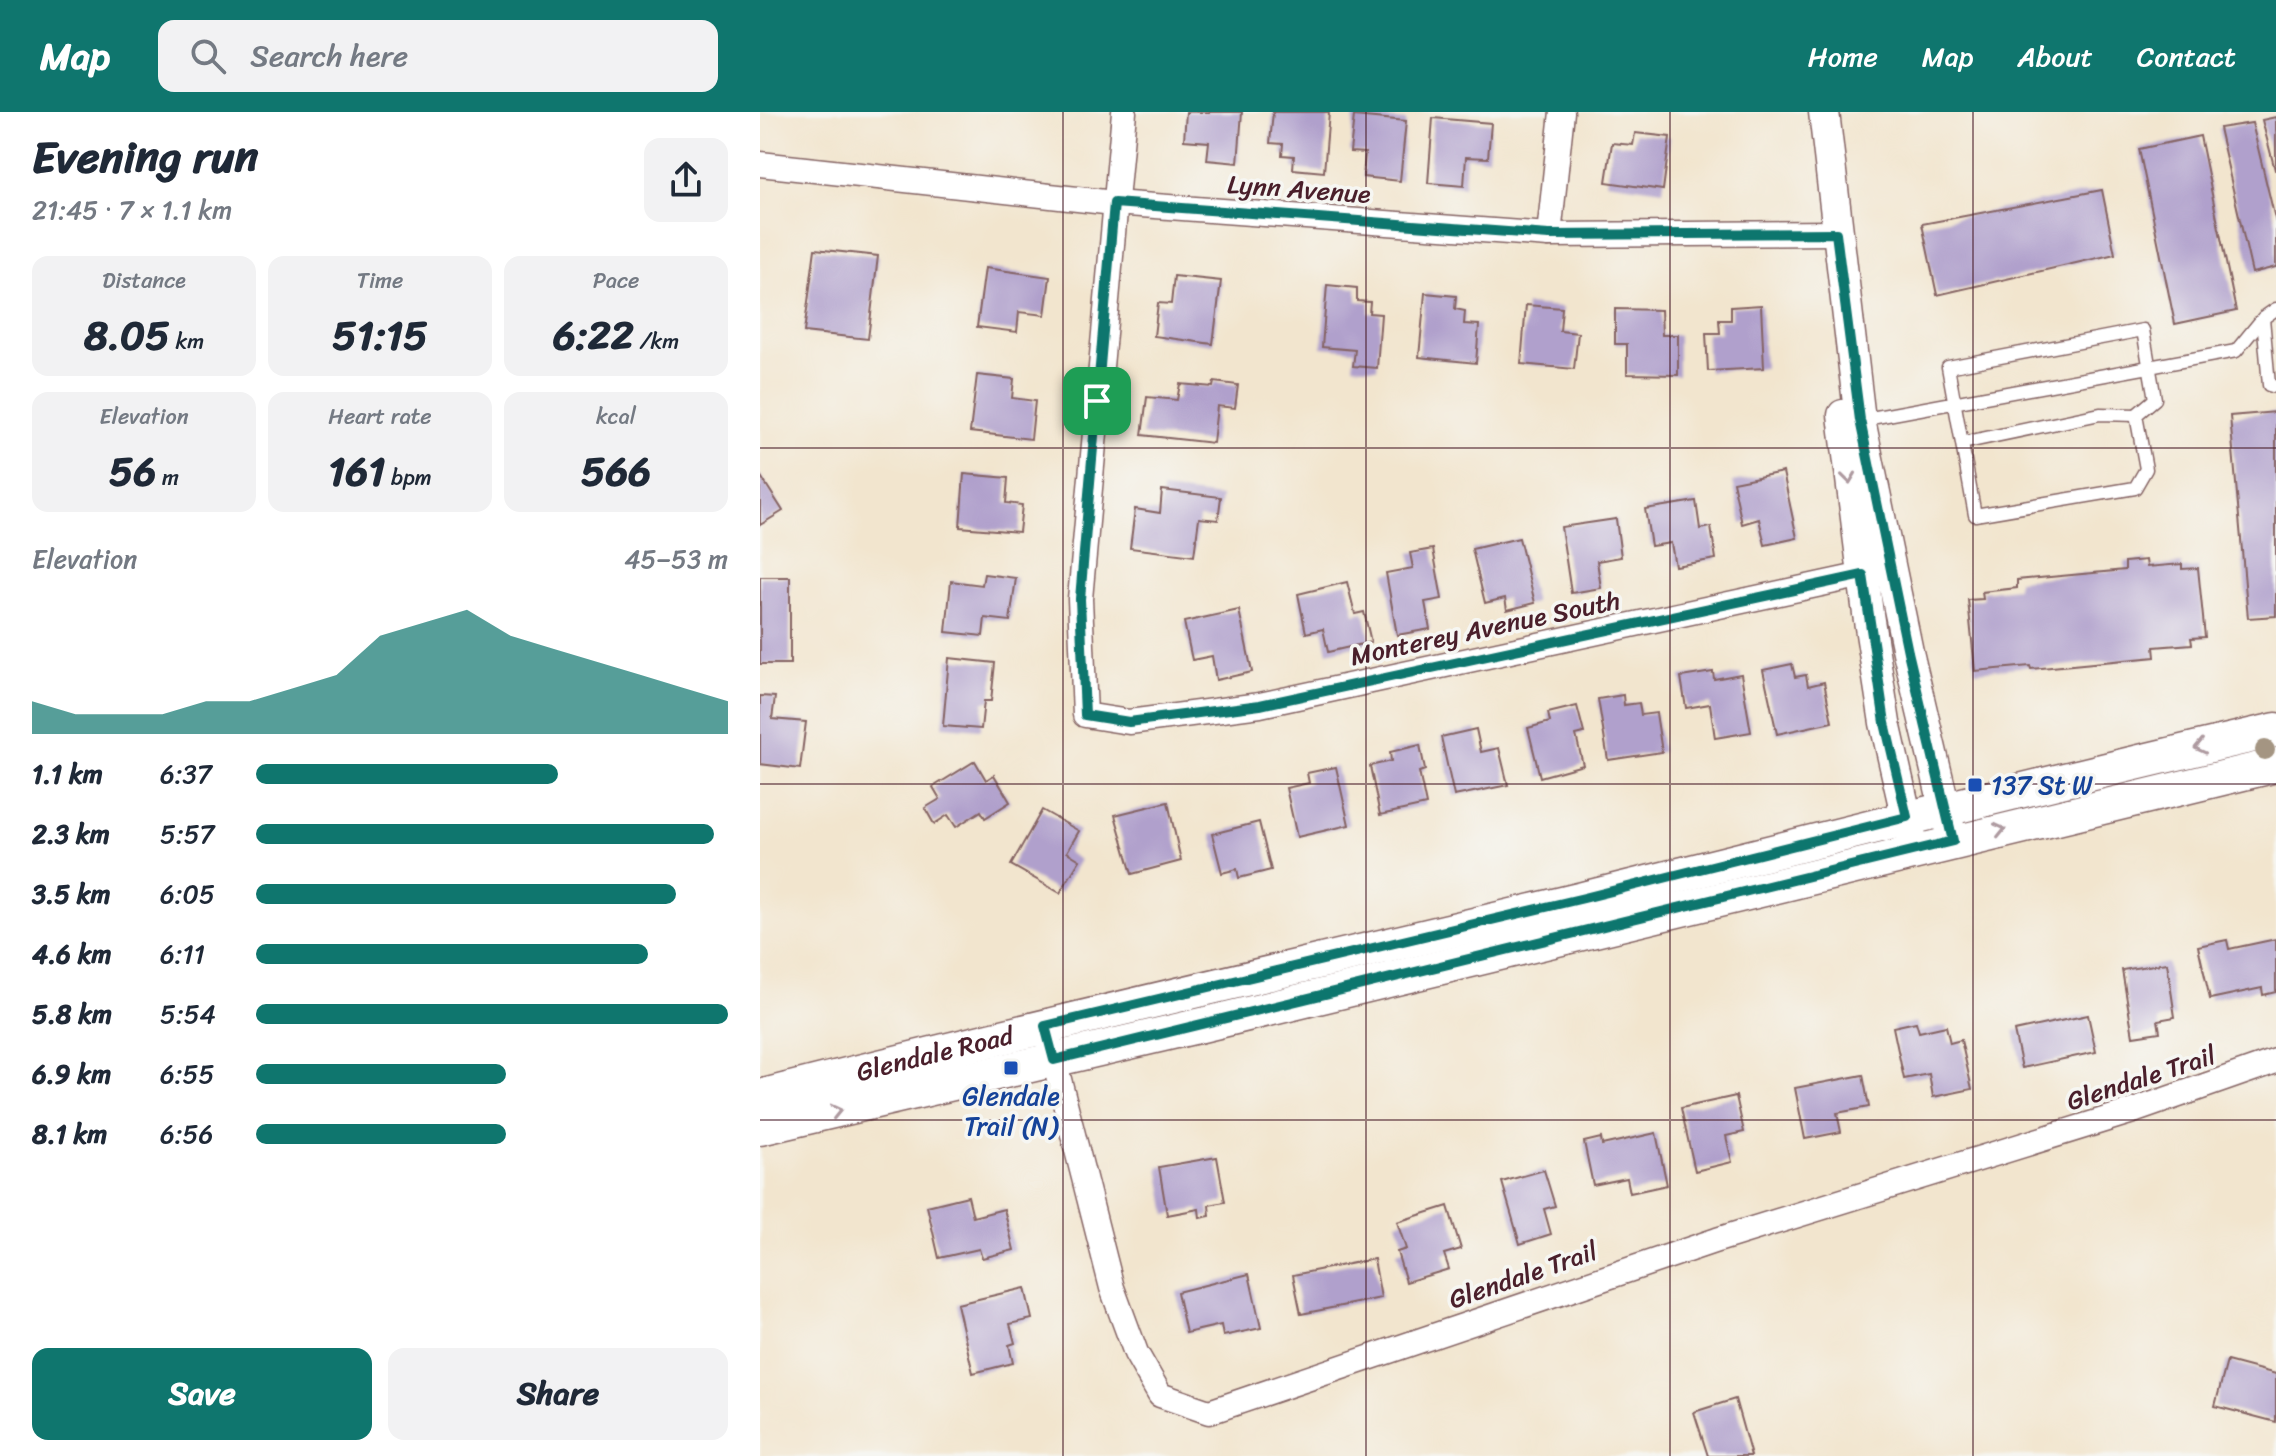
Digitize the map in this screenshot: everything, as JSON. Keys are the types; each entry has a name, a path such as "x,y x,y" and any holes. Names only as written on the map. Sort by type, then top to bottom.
{"main road":[{"name":"Glendale Road","path":"760,1097 2276,730"},
{"name":"Glendale Road","path":"760,1128 2276,765"}],"street":[{"path":"1114,203 1124,112"},
{"path":"1549,235 1562,112"},
{"path":"1824,112 1834,233 1883,571 1885,723 1914,851"},
{"name":"Lynn Avenue","path":"760,164 1114,203 1549,235 1834,233"},
{"name":"Monterey Avenue South","path":"1114,203 1080,599 1085,715 1129,722 1260,705 1883,571"},
{"path":"1834,233 1832,304 1848,470 1883,571 1953,841"},
{"name":"Glendale Trail","path":"1045,1026 1112,1288 1136,1353 1160,1395 1209,1412 1717,1240 2136,1110 2276,1061"}],"lane":[{"path":"1860,420 2236,351 2263,318 2276,309"},
{"path":"2263,318 2269,385 2276,387"},
{"path":"1962,443 2100,414 2136,415 2155,399 2143,330 1948,367 1975,515 2135,488 2146,469 2136,415"}],"building":[{"path":"1186,112 1242,112 1238,163 1207,160 1209,142 1184,140"},
{"path":"1273,112 1329,112 1324,172 1293,169 1294,156 1282,155 1283,144 1270,143"},
{"path":"1354,116 1406,121 1400,181 1363,177 1365,153 1350,152"},
{"path":"2276,117 2276,170 2275,170 2262,120"},
{"path":"1433,118 1491,123 1488,158 1466,157 1464,186 1428,183"},
{"path":"2252,123 2276,223 2276,267 2252,273 2219,128"},
{"path":"1635,133 1670,137 1663,190 1606,182 1612,143 1633,145"},
{"path":"2200,136 2236,311 2175,324 2139,149"},
{"path":"2102,190 2115,254 1937,295 1922,224"},
{"path":"815,249 878,256 868,339 804,332"},
{"path":"985,268 1050,277 1045,315 1019,312 1017,332 977,327"},
{"path":"1174,276 1221,281 1213,344 1154,336 1158,303 1171,304"},
{"path":"1327,285 1357,288 1357,301 1370,302 1369,313 1381,314 1377,368 1353,366 1355,350 1322,347"},
{"path":"1425,293 1456,296 1455,309 1465,311 1464,324 1479,325 1476,363 1419,357"},
{"path":"1526,305 1562,308 1560,331 1578,333 1574,369 1521,364"},
{"path":"1761,305 1764,368 1708,371 1706,333 1720,333 1719,320 1731,320 1731,307"},
{"path":"1615,309 1661,310 1662,335 1678,335 1678,375 1627,374 1627,344 1615,344"},
{"path":"977,375 1014,379 1012,398 1035,401 1031,439 970,432"},
{"path":"1214,382 1238,385 1235,408 1217,406 1213,443 1142,435 1147,397 1177,400 1180,384 1213,387"},
{"path":"2276,412 2276,616 2248,618 2230,416"},
{"path":"1783,472 1797,538 1765,545 1759,519 1742,524 1733,482"},
{"path":"964,474 1008,478 1006,503 1022,505 1019,532 960,527"},
{"path":"760,475 783,511 760,525"},
{"path":"1162,490 1221,497 1218,520 1199,518 1194,556 1130,548 1135,509 1160,513"},
{"path":"1696,501 1700,529 1711,527 1716,559 1675,566 1671,543 1651,546 1645,509"},
{"path":"1616,519 1621,557 1597,561 1601,588 1571,593 1561,527"},
{"path":"1519,538 1535,603 1507,610 1505,598 1485,603 1472,549"},
{"path":"1433,549 1442,599 1425,602 1430,629 1397,635 1386,573 1413,568 1410,553"},
{"path":"2146,560 2147,567 2182,564 2182,569 2198,568 2205,637 2191,638 2192,644 2154,647 2155,657 1975,671 1968,600 1983,599 1982,592 2017,588 2017,580 2125,570 2125,562"},
{"path":"984,574 1016,578 1010,621 985,618 983,636 946,632 951,581 982,585"},
{"path":"760,577 790,577 790,664 760,664"},
{"path":"1347,582 1355,614 1364,612 1371,642 1328,652 1323,629 1306,633 1298,594"},
{"path":"1239,610 1252,672 1216,680 1212,656 1192,660 1184,622"},
{"path":"949,658 995,663 991,701 984,701 981,729 943,726"},
{"path":"1792,664 1795,677 1806,675 1808,686 1824,682 1832,722 1777,734 1763,670"},
{"path":"1713,672 1714,679 1741,674 1751,732 1715,738 1710,704 1686,708 1681,677"},
{"path":"1623,695 1624,705 1639,703 1641,715 1656,713 1662,752 1608,760 1598,699"},
{"path":"760,696 775,697 772,719 806,722 800,769 760,764"},
{"path":"1577,706 1584,733 1576,735 1583,765 1540,777 1528,728 1550,722 1548,713"},
{"path":"1476,729 1481,752 1499,748 1508,785 1454,796 1441,737"},
{"path":"1420,745 1425,770 1419,772 1426,805 1380,815 1370,766 1391,761 1390,752"},
{"path":"975,761 986,780 994,775 1010,802 985,818 981,811 956,827 948,815 934,824 925,808 940,799 933,787"},
{"path":"1336,767 1349,825 1297,837 1286,788 1309,783 1307,773"},
{"path":"1168,802 1181,861 1132,874 1115,815"},
{"path":"1042,810 1079,831 1067,852 1080,860 1060,893 1011,865"},
{"path":"1259,822 1271,870 1239,878 1237,869 1222,873 1212,834"},
{"path":"2276,939 2276,992 2263,995 2262,988 2210,999 2198,946 2227,940 2229,949"},
{"path":"2167,963 2175,1017 2158,1020 2160,1032 2133,1036 2122,970"},
{"path":"2088,1015 2096,1052 2022,1068 2014,1031"},
{"path":"1916,1022 1919,1032 1946,1026 1950,1043 1961,1040 1972,1089 1933,1097 1929,1074 1904,1079 1893,1027"},
{"path":"1863,1075 1869,1107 1837,1113 1841,1132 1805,1139 1795,1088"},
{"path":"1736,1096 1744,1132 1726,1136 1732,1162 1695,1171 1681,1108"},
{"path":"1656,1133 1667,1185 1630,1193 1627,1178 1593,1185 1584,1142 1601,1138 1602,1145"},
{"path":"1217,1157 1225,1202 1209,1205 1210,1216 1200,1218 1199,1209 1167,1215 1159,1167"},
{"path":"1544,1170 1555,1206 1544,1209 1551,1234 1520,1244 1502,1182"},
{"path":"968,1196 973,1217 1004,1209 1014,1250 982,1258 979,1249 939,1258 927,1206"},
{"path":"1448,1206 1461,1249 1444,1254 1449,1269 1406,1282 1397,1252 1406,1249 1397,1222"},
{"path":"1374,1259 1381,1298 1301,1314 1293,1275"},
{"path":"1249,1274 1261,1328 1223,1336 1221,1325 1186,1333 1177,1292"},
{"path":"1025,1288 1032,1319 1010,1324 1015,1343 1009,1345 1013,1363 973,1373 957,1304"},
{"path":"2227,1361 2276,1374 2276,1422 2215,1406"},
{"path":"1735,1399 1751,1456 1708,1456 1694,1412"}],"place":[{"name":"137 St W","path":"1975,785"},
{"name":"Glendale Trail (N)","path":"1011,1068"}],"route":[{"path":"1114,203 1549,235 1836,233 1860,420 1908,652 1953,841 1054,1060 1045,1026 1584,898 1907,817 1885,723 1863,575 1260,705 1129,722 1085,715 1080,599 1097,401 1114,203"}]}
